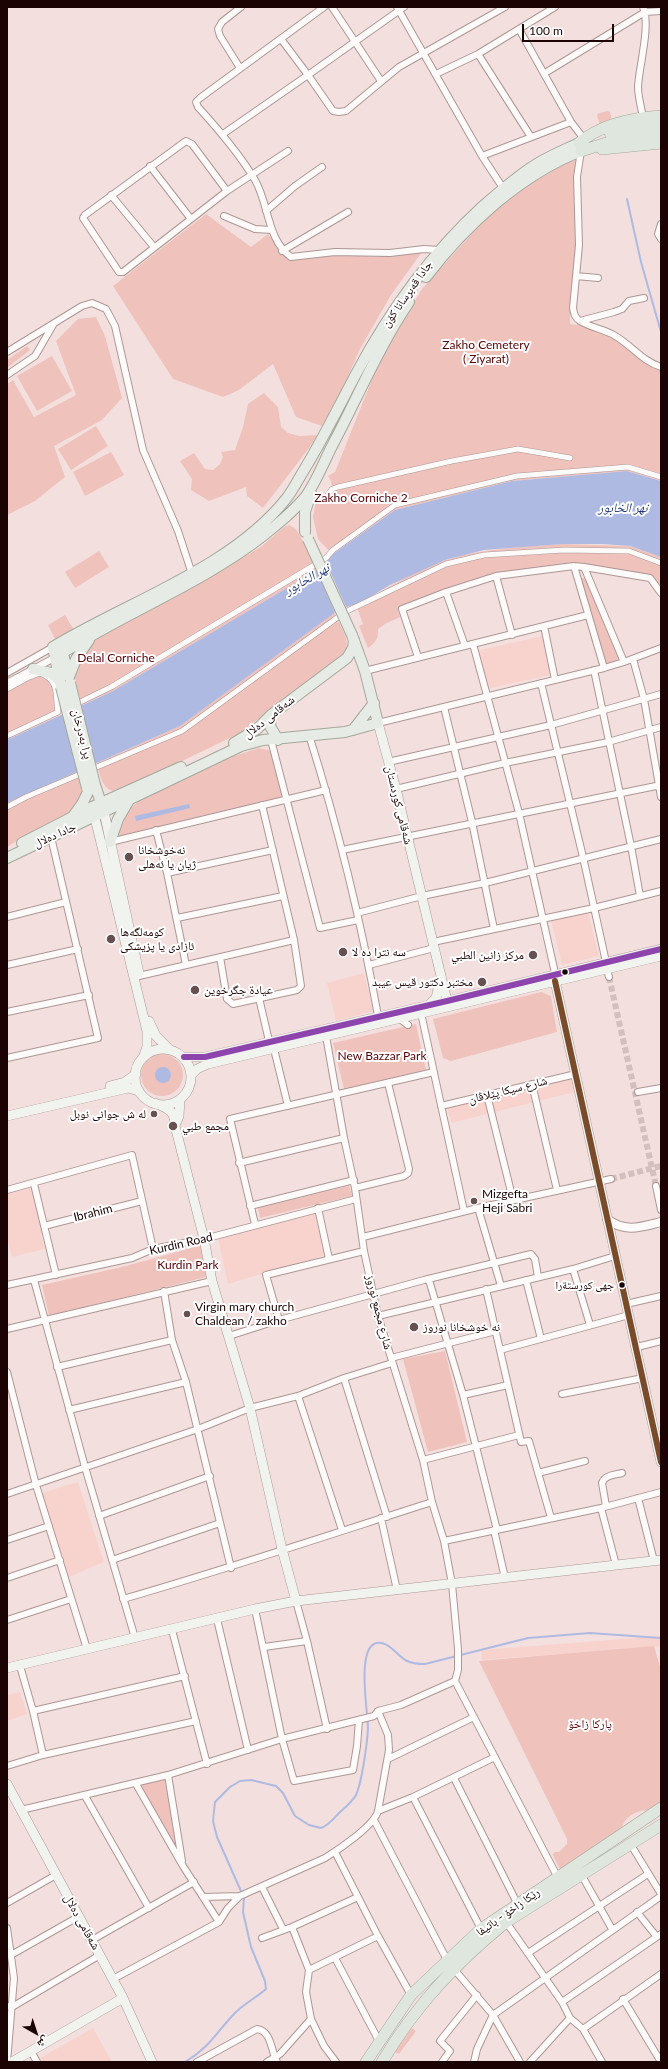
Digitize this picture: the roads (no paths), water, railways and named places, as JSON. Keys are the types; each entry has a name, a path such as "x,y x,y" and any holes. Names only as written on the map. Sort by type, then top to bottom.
{"highway":[{"path":"581,144 602,128 643,117 661,116"},
{"path":"581,144 661,125"},
{"path":"632,132 661,132"},
{"path":"581,144 661,143"},
{"name":"رێکا زاخۆ - باتیفا","path":"382,2062 401,2029 430,1993 450,1964 481,1929 517,1903 558,1878 661,1808"},
{"name":"رێکا زاخۆ - باتیفا","path":"366,2062 411,1995 506,1922 661,1825"}],"main road":[{"name":"جادا قەبرسانا کۆن","path":"58,650 192,574 236,545 265,522 289,496 328,431 356,374 387,321 439,250 503,188 537,164 581,144"},
{"name":"جادا قەبرسانا کۆن","path":"58,650 94,634 221,565 253,544 294,511 307,495 391,328 434,266 466,233 514,188 581,144"},
{"path":"306,536 305,512 315,479"},
{"name":"شەقامی کوردستان","path":"289,496 294,511 353,637 365,669 396,789 447,1001"},
{"path":"33,669 51,672 65,682 85,644 94,634"},
{"name":"شەقامی دەلال","path":"126,796 240,740 257,729 271,715 351,653 353,637"},
{"name":"پرا بەدرخان","path":"58,650 91,788 98,810"},
{"path":"340,663 365,669"},
{"path":"353,730 374,703"},
{"path":"271,715 271,731 274,740"},
{"name":"شەقامی دەلال","path":"126,796 241,746 274,740 353,730 378,723"},
{"path":"69,819 82,804 91,788 106,793 126,796"},
{"path":"69,819 98,810 126,796"},
{"path":"110,842 126,796"},
{"path":"98,810 110,842 149,1022 156,1036 169,1049 184,1057 205,1057 404,1022 421,1013 552,978"},
{"path":"7,1109 125,1082 136,1074 147,1047 147,1031 98,810"},
{"name":"جادا دەلال","path":"7,858 51,837 98,810"},
{"name":"جادا دەلال","path":"7,850 69,819"},
{"path":"607,969 661,948"},
{"path":"191,1075 204,1065 378,1016 552,978 607,969 661,956"},
{"name":"شەقامی کوردستان","path":"429,1005 436,998 440,972"},
{"path":"552,978 576,1074 598,1181 637,1347 661,1462"},
{"path":"143,1058 155,1050 169,1049"},
{"path":"154,1103 168,1104 180,1099 189,1089 191,1075 184,1057"},
{"path":"136,1074 139,1091 143,1096 170,1110 175,1116 175,1126 204,1239 212,1281 250,1408 282,1549 296,1601"},
{"path":"7,1116 128,1088 139,1091"},
{"path":"175,1126 179,1116 180,1099"},
{"path":"7,1668 256,1609 296,1601 657,1560"},
{"name":"شەقامی دەلال","path":"7,1784 123,1998 152,2062"},
{"path":"12,2062 123,1998"}],"street":[{"path":"240,68 220,36 218,29 222,22 241,7"},
{"path":"324,7 196,102 198,107 223,134 260,190 272,230 282,251 291,256 298,257 335,252 390,253 424,249 439,250"},
{"path":"332,7 381,81"},
{"path":"281,39 308,75 327,104 333,111 339,112 346,111 354,106 381,81 399,67 425,54 506,7"},
{"path":"436,74 478,54 555,7"},
{"path":"223,134 308,75 400,8 482,156 503,188"},
{"path":"545,73 644,9 661,11"},
{"path":"643,117 638,88 644,9"},
{"path":"519,29 545,73 581,144 577,177 579,245 573,308 575,316 580,321 612,334 627,343 633,352 661,367"},
{"path":"478,54 531,137"},
{"path":"482,156 571,122"},
{"path":"227,191 192,144 186,140 111,194 83,218 119,272 126,270 227,191 288,151"},
{"path":"150,166 191,219"},
{"path":"266,211 295,186 322,167"},
{"path":"111,194 154,247"},
{"path":"282,251 348,212"},
{"path":"224,216 254,229 272,230"},
{"path":"661,224 658,234 661,239"},
{"path":"576,276 598,278"},
{"path":"580,321 614,312 622,309 630,301 644,298"},
{"path":"7,352 82,306 92,303 102,306 110,315 115,326 143,450 178,531 192,574"},
{"path":"7,375 36,356 53,324"},
{"path":"331,500 328,495 332,489 338,487 452,461 518,449 570,458"},
{"path":"7,736 111,687 326,558 333,550 395,505 517,476 628,467 661,476"},
{"path":"7,807 26,797 182,731 345,612 446,564 484,555 564,550 629,551 661,563"},
{"path":"574,566 604,668"},
{"path":"418,657 402,609 446,592 496,576 574,566 584,567 650,578 661,593"},
{"path":"584,567 624,662"},
{"path":"496,576 512,635"},
{"path":"446,592 465,646"},
{"path":"365,669 512,635 588,615"},
{"path":"544,626 555,680"},
{"path":"473,644 519,813 543,919 552,978"},
{"path":"378,723 604,668 661,648"},
{"path":"7,682 33,669 58,650"},
{"path":"7,673 58,650"},
{"path":"633,659 644,699 661,797"},
{"path":"594,670 608,742 632,846 640,896"},
{"path":"7,689 40,673 50,677 56,688 58,712"},
{"path":"541,683 583,857 607,969"},
{"path":"388,762 551,725 602,712 661,694"},
{"path":"444,707 472,822 494,929"},
{"path":"396,789 505,763 608,742 661,727"},
{"path":"309,735 342,850 369,965 378,1016"},
{"path":"274,740 287,799 320,928 358,920"},
{"path":"342,850 472,822 660,785"},
{"path":"110,842 326,790"},
{"path":"220,957 226,995 233,1004 298,990 301,986 294,940 262,805"},
{"path":"156,830 167,873 186,965"},
{"path":"7,1058 98,1038 51,837"},
{"path":"357,913 661,839"},
{"path":"167,873 273,850"},
{"path":"369,965 434,945 494,929 594,908 661,891"},
{"path":"177,918 283,896"},
{"path":"7,917 66,902"},
{"path":"139,976 294,940"},
{"path":"7,965 78,949"},
{"path":"7,1012 89,995"},
{"path":"259,998 288,1106"},
{"path":"421,1013 464,1211"},
{"name":"شارع مجمع نوروز","path":"326,1036 344,1138 354,1180 364,1251 378,1316 423,1460 432,1502 444,1541 452,1584 458,1649 458,1670 455,1681"},
{"path":"255,1224 239,1163 230,1119 434,1072"},
{"name":"شارع سيكا پێلاڤان","path":"441,1106 576,1074"},
{"path":"355,1188 404,1176 408,1173 409,1169 388,1083"},
{"path":"532,1084 557,1190"},
{"path":"638,1092 661,1088"},
{"path":"487,1095 513,1200"},
{"path":"239,1163 344,1138"},
{"path":"7,1190 34,1184 132,1155 153,1249"},
{"path":"363,1237 464,1211 611,1179"},
{"path":"250,1206 354,1180"},
{"path":"34,1184 56,1275"},
{"path":"656,1186 661,1210"},
{"name":"Kurdin Road","path":"7,1286 132,1258 153,1249 204,1239 255,1224 356,1199"},
{"name":"Ibrahim","path":"44,1226 142,1201"},
{"path":"318,1208 330,1259"},
{"path":"478,1208 501,1286"},
{"path":"607,1219 618,1226 631,1229 661,1222"},
{"path":"279,1320 266,1275 364,1251"},
{"path":"229,1336 373,1293 531,1254 535,1259 538,1277"},
{"path":"378,1316 573,1269 615,1256"},
{"path":"573,1269 590,1325"},
{"path":"34,1280 85,1467 135,1638"},
{"path":"429,1280 448,1342 476,1446 496,1530 504,1578"},
{"path":"526,1280 541,1339"},
{"path":"7,1329 164,1291 212,1281"},
{"path":"486,1289 521,1442 529,1440 551,1518"},
{"path":"164,1291 172,1340 186,1382 210,1476 231,1568"},
{"path":"626,1304 661,1296"},
{"path":"500,1350 629,1315"},
{"path":"7,1494 198,1430 250,1408 298,1396 392,1360 448,1342 496,1331"},
{"path":"57,1367 172,1340"},
{"path":"637,1347 661,1341"},
{"path":"7,1372 36,1485 87,1649"},
{"path":"344,1378 384,1518 397,1590"},
{"path":"562,1394 643,1378"},
{"path":"69,1410 186,1382"},
{"path":"463,1395 508,1384"},
{"path":"298,1396 342,1530"},
{"path":"423,1460 520,1435"},
{"path":"538,1473 585,1461"},
{"path":"616,1565 603,1507 602,1483 607,1477 622,1473"},
{"path":"99,1516 210,1476"},
{"path":"444,1541 603,1507 661,1492"},
{"path":"638,1498 657,1560"},
{"path":"123,1599 231,1568 282,1549 432,1502"},
{"path":"112,1560 220,1523"},
{"path":"7,1540 49,1526"},
{"path":"7,1578 60,1560"},
{"path":"7,1620 71,1599"},
{"path":"296,1601 307,1641 327,1729"},
{"path":"256,1609 282,1739 294,1781 353,1770 358,1746 359,1720"},
{"path":"217,1619 248,1750"},
{"path":"172,1630 207,1764"},
{"path":"264,1647 307,1641"},
{"path":"20,1666 33,1711 43,1755"},
{"path":"33,1711 185,1676"},
{"path":"21,1810 136,1784 207,1764 282,1739 359,1720 401,1705 455,1681 558,1878"},
{"path":"204,1897 240,1896 262,1887 335,1852 374,1820 378,1811 388,1759 388,1735 376,1713"},
{"path":"388,1759 474,1717"},
{"path":"7,1766 43,1755 196,1720"},
{"path":"378,1811 413,1798 495,1757"},
{"path":"168,1775 183,1866"},
{"path":"454,1778 517,1903"},
{"path":"136,1784 183,1866 219,1922"},
{"path":"85,1796 149,1908"},
{"path":"413,1798 481,1929"},
{"path":"374,1820 450,1964 493,2015 520,2062"},
{"path":"474,2062 477,2049 493,2015 637,1912 661,1893 631,1845"},
{"path":"335,1852 378,1936 411,1995"},
{"path":"581,1874 612,1929"},
{"path":"528,1953 648,1874"},
{"path":"7,1902 56,1875"},
{"path":"92,1940 194,1882"},
{"path":"262,1887 283,1929"},
{"path":"113,1979 219,1922 228,1908 240,1896"},
{"path":"262,1938 283,1929 292,1927 358,1897"},
{"path":"562,2002 659,1936 637,1912"},
{"path":"11,1956 78,1917"},
{"path":"506,1922 562,2002 570,2018 583,2029 598,2061"},
{"path":"292,1927 309,1970 306,1992 311,2019 324,2046 336,2062"},
{"path":"7,1928 14,1978 10,2006 7,2062"},
{"path":"309,1970 378,1936"},
{"path":"10,2006 100,1955"},
{"path":"335,1958 379,2041"},
{"path":"583,2029 623,1999 661,1974"},
{"path":"442,2062 450,2051 440,2041 477,1995"},
{"path":"623,1999 661,2062"},
{"path":"530,2062 570,2018"},
{"path":"267,2062 276,2060 311,2019"},
{"path":"197,2062 257,2029 261,2030 266,2035 276,2060"},
{"path":"31,2051 37,2062"}],"water":[{"name":"نهر الخابور","path":"627,471 661,481 661,557 630,546 563,544 484,550 445,560 390,585 360,603 340,609 180,726 7,803 7,740 113,691 319,569 333,554 395,510 512,481"},
{"path":"189,804 190,808 136,821 135,816"},
{"path":"160,1067 166,1067 171,1072 169,1081 166,1083 160,1083 155,1078 155,1072"}],"waterway":[{"path":"627,199 641,262 661,332"},
{"path":"185,2062 206,2046 238,2010 266,1989 265,1981 251,1947 243,1912 244,1898 217,1837 213,1821 215,1802 230,1787 240,1781 251,1780 276,1786 283,1793 295,1816 309,1825 321,1828 329,1823 349,1804 353,1800 358,1789 367,1744 368,1729 365,1670 369,1650 374,1644 383,1643 392,1648 403,1659 411,1663 425,1664 528,1638 590,1633 661,1638"}],"tunnel":[{"path":"609,977 656,1186"},
{"path":"611,1179 661,1166"}],"place":[{"name":"نەخوشخانا ژيان يا ئەهلى","path":"129,857"},
{"name":"کومەلگەھا ئازادی یا پزیشکی","path":"111,939"},
{"name":"سه نترا ده لا","path":"343,952"},
{"name":"مركز زانين الطبي","path":"533,955"},
{"name":"مختبر دكتور قيس عيبد","path":"482,982"},
{"name":"عيادة جگرخوين","path":"195,990"},
{"name":"له ش جوانى نوبل","path":"154,1114"},
{"name":"مجمع طبي","path":"173,1126"},
{"name":"Mizgefta Heji Sabri","path":"474,1201"},
{"name":"جهى كورستةرا","path":"622,1285"},
{"name":"Virgin mary church Chaldean / zakho","path":"187,1314"},
{"name":"نه خوشخانا نوروز","path":"414,1327"}],"park label":[{"name":"Zakho Cemetery ( Ziyarat)","path":"486,352"},
{"name":"Zakho Corniche 2","path":"361,498"},
{"name":"Delal Corniche","path":"116,658"},
{"name":"New Bazzar Park","path":"382,1056"},
{"name":"Kurdin Park","path":"188,1265"},
{"name":"پارکا زاخۆ","path":"590,1724"}]}
